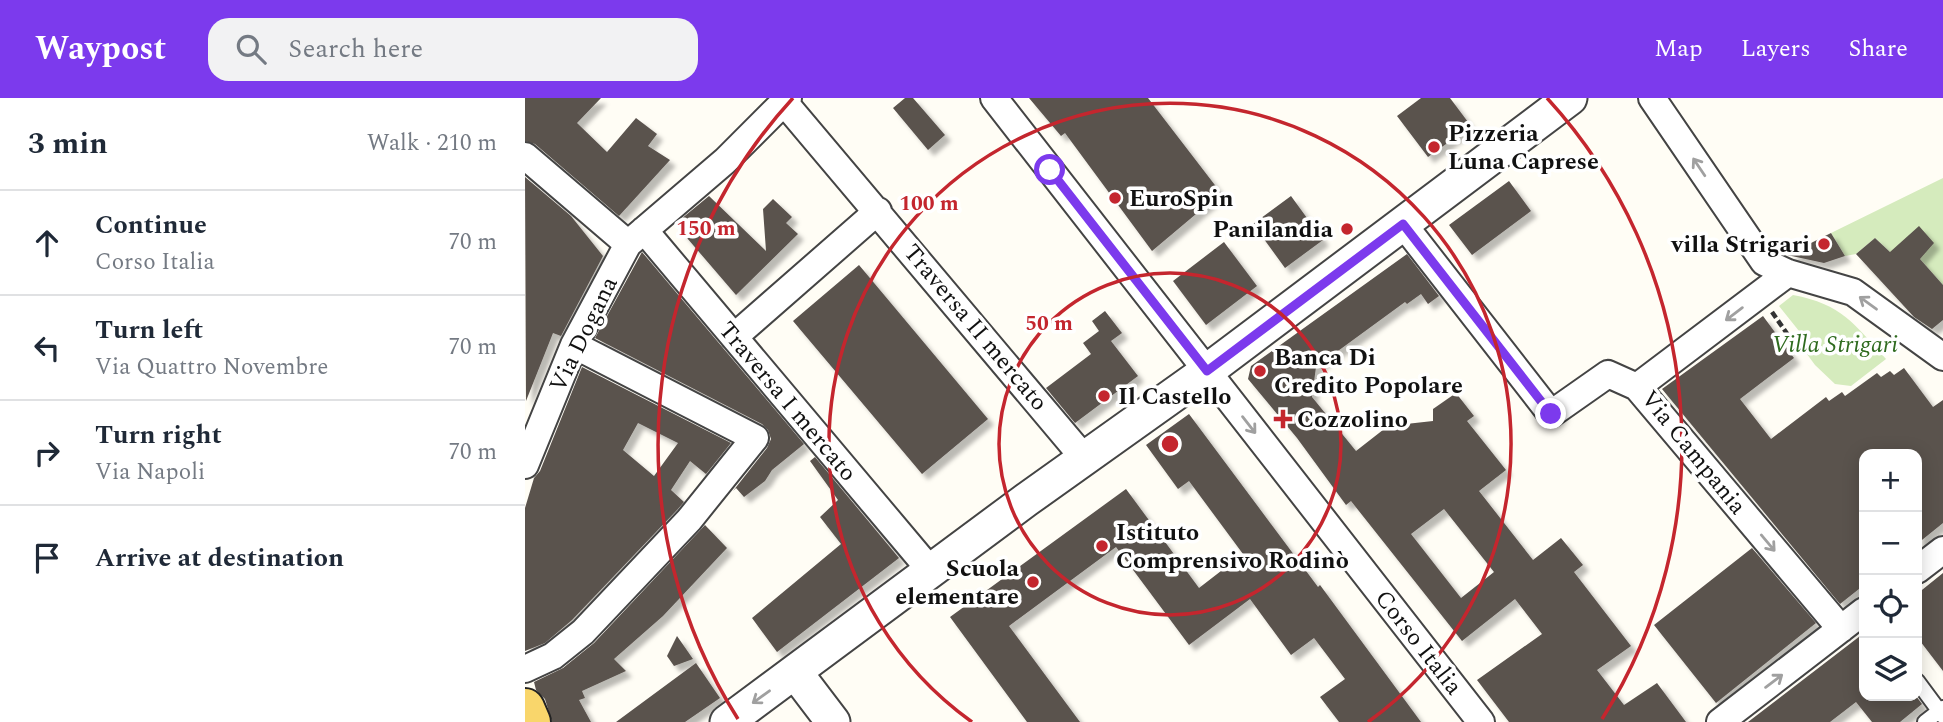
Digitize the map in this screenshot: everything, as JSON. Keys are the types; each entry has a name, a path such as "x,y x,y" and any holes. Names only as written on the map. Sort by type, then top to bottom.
{"main road":[{"path":"525,708 531,722"}],"street":[{"name":"Corso Italia","path":"994,98 1481,722"},
{"path":"727,722 1084,458 1207,371 1570,98"},
{"path":"1652,98 1764,262 1788,273 1853,292 1943,357"},
{"path":"636,237 725,161 786,100"},
{"name":"Traversa II mercato","path":"786,100 1084,458"},
{"name":"Traversa I mercato","path":"525,156 636,237 734,337 931,571"},
{"path":"734,337 879,211"},
{"path":"1403,224 1551,414 1608,374 1637,387"},
{"name":"Via Dogana","path":"525,465 574,345 636,237"},
{"name":"Via Campania","path":"1788,273 1637,387 1841,629"},
{"path":"525,669 553,656 583,632 689,520 755,438 574,345"},
{"path":"1922,566 1943,550"},
{"path":"1725,720 1859,615"},
{"path":"795,672 833,722"}],"lane":[{"path":"1922,687 1942,712 1925,722"}],"path":[{"path":"1759,295 1802,355"}],"green space":[{"path":"1943,178 1943,285 1920,259 1890,252 1875,238 1856,254 1845,256 1831,233"},
{"name":"Villa Strigari","path":"1793,295 1836,310 1886,359 1851,386 1835,384 1804,350 1803,336 1779,306"}],"building":[{"path":"525,98 601,98 577,123 607,152 636,118 657,134 648,146 670,160 619,216 535,144 525,141"},
{"path":"905,98 913,98 945,135 928,150 893,108"},
{"path":"1029,98 1148,98 1221,193 1152,251 1065,133 1061,136"},
{"path":"1421,98 1450,98 1471,126 1428,157 1397,116"},
{"path":"525,177 571,216 603,256 561,336 553,333 526,401"},
{"path":"1509,181 1531,211 1472,255 1449,225"},
{"path":"709,196 766,251 763,209 773,199 792,217 786,223 798,234 736,295 675,224"},
{"path":"1291,196 1323,240 1285,268 1253,224"},
{"name":"Villa Strigari","path":"1919,226 1934,243 1920,259 1943,285 1943,320 1932,329 1914,317 1856,254 1875,238 1890,252"},
{"name":"villa Strigari","path":"1831,233 1845,256 1824,263 1787,255"},
{"path":"1224,242 1257,286 1206,325 1173,281"},
{"path":"642,252 804,444 744,497 736,488 733,491 767,448 771,439 768,430 762,424 595,338"},
{"path":"1407,254 1439,296 1428,304 1421,294 1407,304 1405,302 1316,367 1312,397 1356,451 1388,426 1433,421 1433,409 1456,393 1474,416 1467,421 1506,470 1479,491 1533,560 1561,538 1583,565 1574,572 1631,646 1597,670 1624,705 1657,683 1686,722 1509,722 1477,680 1542,634 1515,599 1462,641 1351,501 1346,505 1297,438 1248,379 1251,366","holes":["1444,509 1494,572 1461,598 1411,534"]},
{"path":"859,265 988,419 922,474 793,321"},
{"path":"1105,311 1122,333 1111,341 1138,376 1075,423 1046,388 1091,354 1083,343 1099,331 1092,321"},
{"path":"1763,316 1794,358 1740,399 1771,439 1826,397 1829,401 1842,392 1845,396 1877,373 1881,377 1890,371 1894,375 1904,368 1933,407 1943,400 1943,523 1922,540 1922,449 1859,449 1859,589 1840,604 1662,389"},
{"path":"582,367 731,443 706,474 690,461 671,490 684,502 572,620 545,643 525,651 525,508 534,478 540,471","holes":["638,423 678,443 654,476 623,450"]},
{"path":"1189,414 1421,722 1339,722 1320,697 1345,679 1314,638 1291,655 1250,599 1189,645 1116,547 1009,626 1080,722 1027,722 950,617 1126,489 1199,588 1243,554 1189,481 1178,489 1146,445"},
{"path":"815,457 899,558 777,652 752,618 841,544 820,517 838,500 810,461"},
{"path":"705,525 727,548 663,616 614,659 626,671 582,691 585,698 579,700 591,722 552,722 545,699 536,690 534,682 563,668 594,643"},
{"path":"1752,548 1816,623 1716,703 1654,625"},
{"path":"1943,573 1943,671 1922,644 1922,590"},
{"path":"677,636 693,659 674,666 667,656"},
{"path":"1859,637 1859,701 1920,701 1922,704 1900,722 1872,722 1856,702 1830,722 1748,722"},
{"path":"696,663 720,698 685,722 616,722"}],"place":[{"name":"Pizzeria Luna Caprese","path":"1434,147"},
{"name":"EuroSpin","path":"1115,198"},
{"name":"Panilandia","path":"1347,229"},
{"name":"villa Strigari","path":"1824,244"},
{"name":"Banca Di Credito Popolare","path":"1260,371"},
{"name":"Il Castello","path":"1104,396"},
{"name":"Cozzolino","path":"1283,419"},
{"name":"Istituto Comprensivo Rodinò","path":"1102,546"},
{"name":"Scuola elementare","path":"1033,582"}],"route":[{"path":"1050,170 1207,371 1403,224 1551,414"}]}
